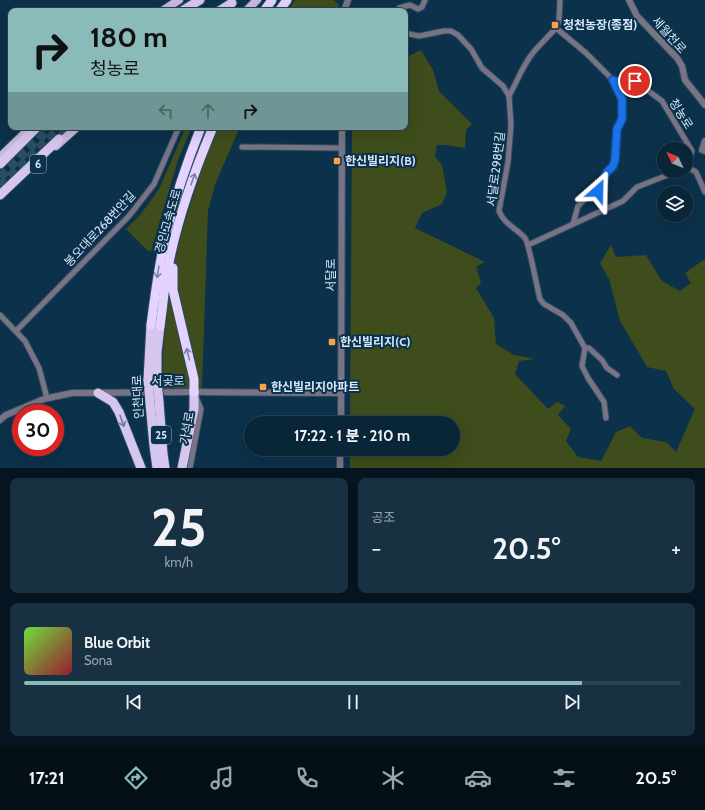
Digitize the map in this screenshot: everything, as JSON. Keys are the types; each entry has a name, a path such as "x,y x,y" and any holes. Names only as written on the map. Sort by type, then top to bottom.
{"highway":[{"path":"187,8 200,0"},
{"path":"193,8 205,0"},
{"path":"224,8 232,3"},
{"path":"0,164 33,130"},
{"name":"경인고속도로","path":"156,325 158,270 166,234 185,170 200,130"},
{"name":"경인고속도로","path":"156,325 175,236 200,160 212,130"},
{"path":"0,195 59,139"},
{"path":"175,236 173,290 194,379 194,409 182,468"},
{"name":"인천대로","path":"156,325 153,380 165,468"},
{"path":"98,393 113,402 119,412 141,468"},
{"name":"인천대로","path":"155,402 154,446 157,468"}],"main road":[{"path":"169,8 179,0"},
{"path":"249,8 257,0"},
{"path":"0,157 28,130"},
{"name":"6","path":"0,201 74,130"}],"street":[{"path":"399,8 410,5 418,9 422,7 425,0"},
{"path":"408,34 419,36 451,31 458,35 482,68 503,86 509,96 533,53 556,28 559,20 560,0"},
{"name":"세월천로","path":"629,0 637,16 677,58 682,66 686,80 705,105"},
{"path":"556,28 586,53 613,80 622,99 622,119 617,129 615,160 613,166 607,172 598,191 594,195 585,198 578,206 573,224"},
{"name":"청농로","path":"613,80 619,82 635,81 662,101 687,142"},
{"name":"서달로298번길","path":"509,96 511,125 508,162 500,211 502,217 526,239 540,299 544,304 563,315 571,323 585,348 589,348 602,360 607,368 617,375"},
{"name":"봉오대로268번안길","path":"16,331 129,216 154,184 178,130"},
{"name":"서달로","path":"341,416 342,130"},
{"path":"693,151 703,150 705,141"},
{"path":"242,146 342,148"},
{"path":"693,170 696,172 705,192"},
{"path":"528,245 623,201 637,187 660,178"},
{"path":"0,315 25,340 39,368 47,398"},
{"path":"585,348 582,366 604,402 606,418"},
{"name":"서곶로","path":"0,420 24,407 47,398 72,394 194,392 342,393"},
{"name":"가석로","path":"190,468 201,409 194,392"},
{"path":"340,456 340,468"}],"green space":[{"path":"295,0 334,0 339,5 339,8 290,8"},
{"path":"421,50 433,70 439,91 472,124 466,130 465,148 437,145 435,157 442,165 447,192 442,204 422,213 415,228 485,262 476,267 481,283 476,288 494,318 496,344 514,355 535,359 519,361 515,374 548,409 557,402 565,406 558,415 571,429 566,441 578,457 601,461 616,432 630,426 642,438 666,442 676,452 695,409 674,389 666,371 647,367 620,321 609,279 600,263 611,245 616,257 646,255 662,281 680,291 691,283 685,273 705,259 705,468 350,468 350,456 460,456 460,416 350,416 352,130 408,130 408,56"},
{"path":"185,130 191,130 178,160 151,251 148,251 126,229 141,214 159,189"},
{"path":"217,130 239,130 216,182 208,210 202,388 163,389 163,350 169,294 179,240 207,153"}],"tunnel":[{"path":"0,177 48,130"},
{"path":"0,186 58,130"},
{"path":"59,139 67,130"}],"place":[{"name":"청천농장(종점)","path":"555,25"},
{"name":"한신빌리지(B)","path":"337,161"},
{"name":"한신빌리지(C)","path":"332,342"},
{"name":"한신빌리지아파트","path":"263,387"}],"route":[{"path":"598,191 607,172 613,166 615,160 617,129 622,119 622,99 613,80 619,82 635,81"}]}
